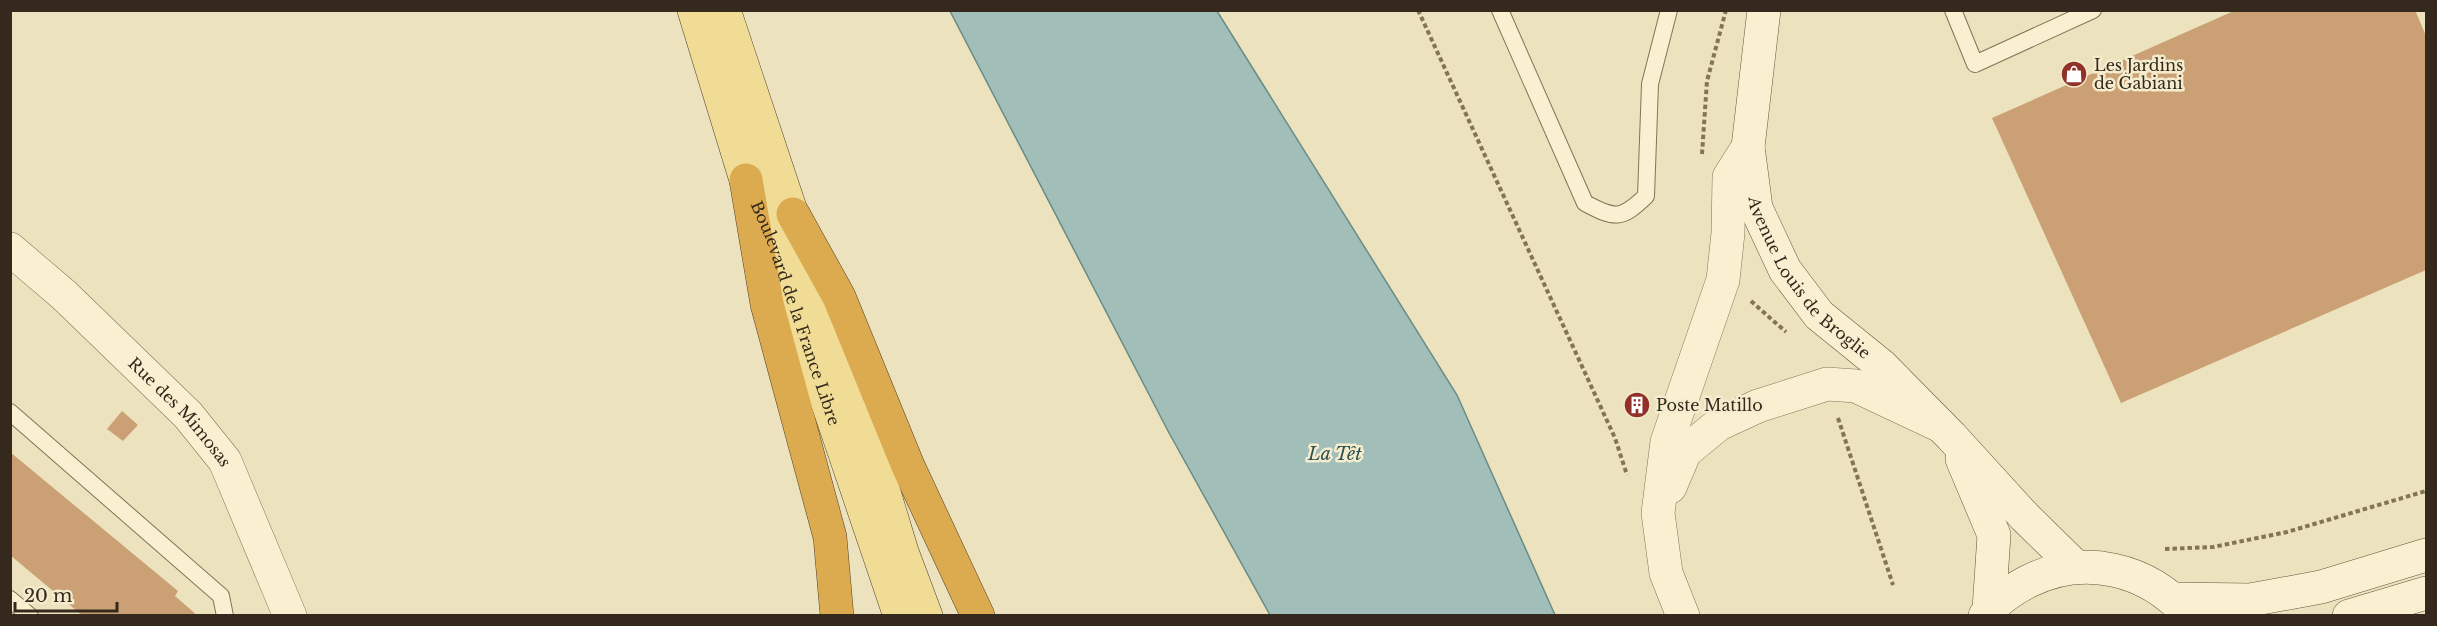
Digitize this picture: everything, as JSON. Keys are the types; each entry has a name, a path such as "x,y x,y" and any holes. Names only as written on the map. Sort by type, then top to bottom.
{"highway":[{"path":"746,180 767,304 830,537 837,615"},
{"path":"793,214 839,297 908,466 978,615"}],"main road":[{"name":"Boulevard de la France Libre","path":"694,10 746,180 771,236 900,615"},
{"name":"Boulevard de la France Libre","path":"724,10 793,214 902,552 926,615"},
{"name":"Avenue Louis de Broglie","path":"1764,10 1748,147 1756,208 1785,270 1819,315 1882,366 1947,431 2025,517 2076,567"},
{"name":"Avenue Louis de Broglie","path":"1755,81 1783,10"},
{"path":"1683,615 1666,573 1658,513 1667,442 1723,280 1728,233 1729,177 1748,147"},
{"name":"Rue des Mimosas","path":"10,249 64,295 188,415 225,460 290,615"},
{"path":"1658,513 1684,452 1719,423 1758,406 1827,384 1856,386 1947,431"},
{"name":"Avenue Louis de Broglie","path":"1947,431 1994,535 1987,612"},
{"path":"1987,612 2015,588 2044,573 2076,567 2112,569 2145,580 2182,607 2250,600 2321,587 2427,555"},
{"path":"2349,615 2427,593"}],"lane":[{"path":"1500,10 1585,203 1608,215 1629,212 1646,195 1650,84 1669,10"},
{"path":"1953,10 1976,64 2093,10"},
{"path":"10,412 221,596 225,615"},
{"path":"10,599 30,615"}],"path":[{"path":"1418,10 1616,438 1629,481"},
{"path":"2165,549 2213,547 2287,532 2427,491"}],"water":[{"name":"La Têt","path":"950,11 1217,11 1457,395 1555,615 1270,615 1168,431"}],"building":[{"path":"2236,10 2415,10 2426,36 2426,270 2121,403 1992,118"},
{"name":"Poste Matillo","path":"1636,394 1645,397 1638,416 1629,413"},
{"path":"122,411 138,425 123,441 107,429"},
{"path":"10,452 178,591 175,596 198,616 83,616 10,555"}],"place":[{"name":"Les Jardins de Gabiani","path":"2074,74"},
{"name":"Poste Matillo","path":"1637,405"}]}
